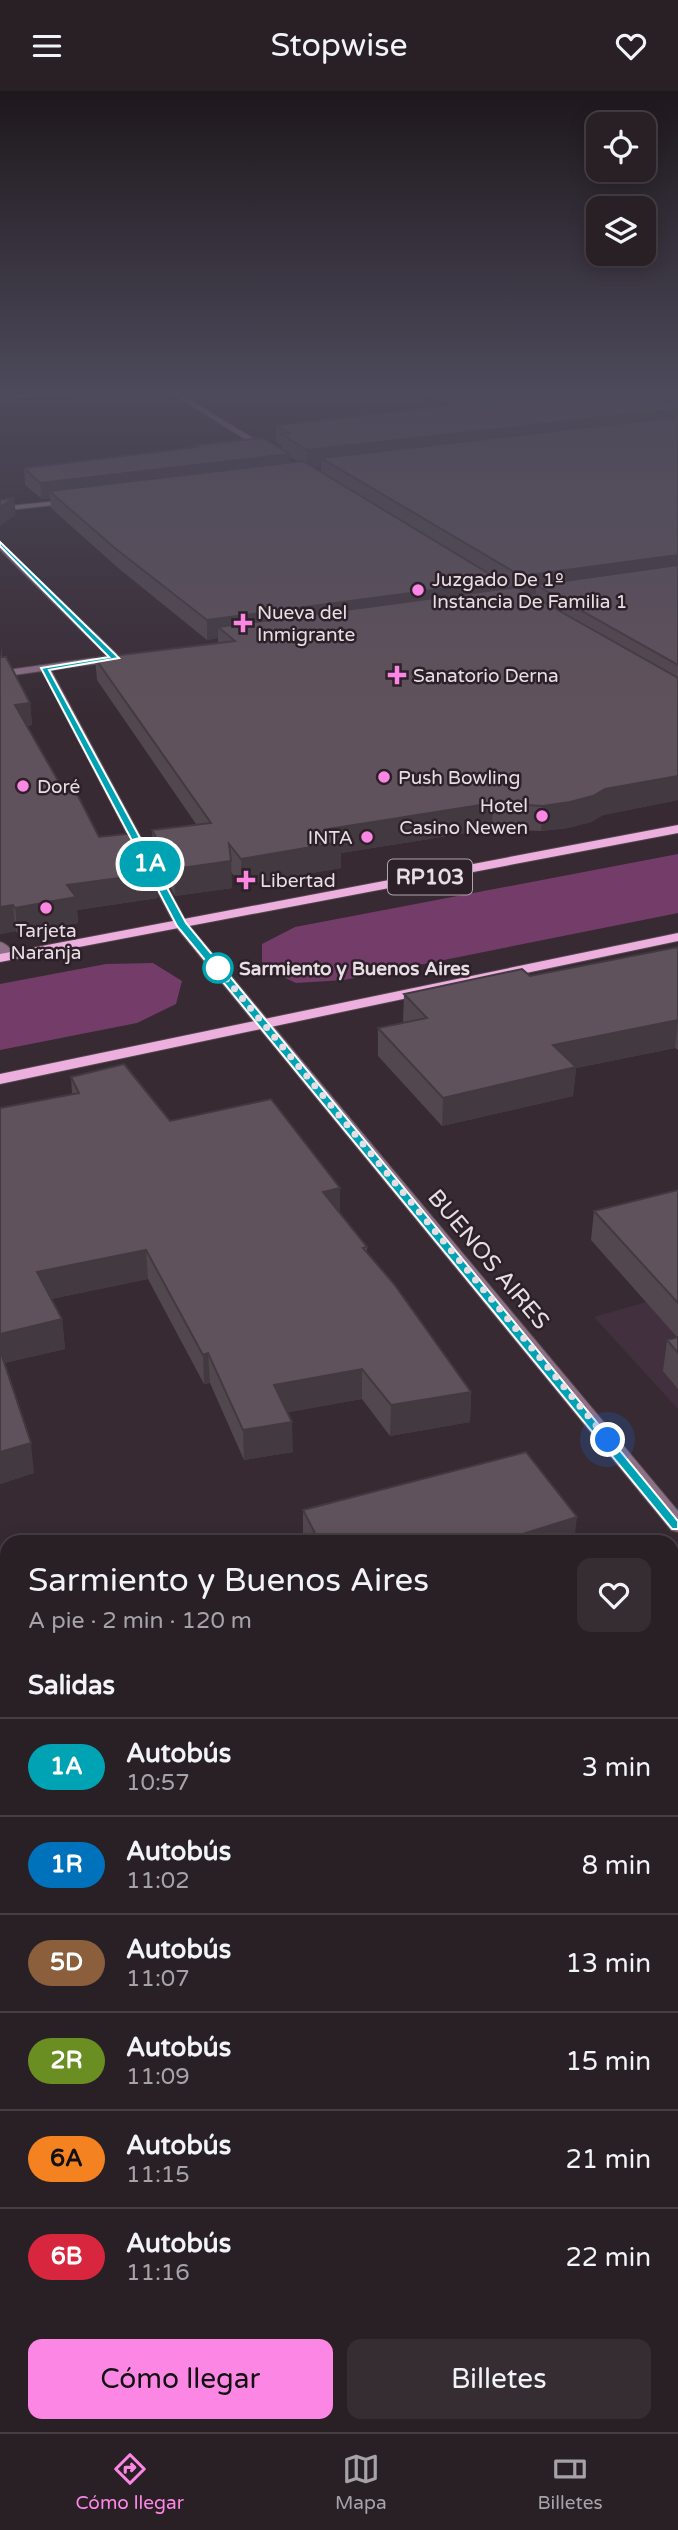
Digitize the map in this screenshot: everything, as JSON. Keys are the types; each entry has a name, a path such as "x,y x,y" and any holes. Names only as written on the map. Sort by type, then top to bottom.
{"main road":[{"name":"RP103","path":"3,953 181,924 678,829"},
{"path":"0,1079 678,937"}],"street":[{"path":"0,509 73,500"},
{"path":"0,545 115,658"},
{"path":"0,674 129,656"},
{"name":"BUENOS AIRES","path":"44,668 181,924 678,1525"}],"shaded area":[{"path":"678,854 678,913 344,980 296,983 262,967 262,944 295,927"},
{"path":"153,963 182,981 176,1004 137,1023 0,1050 0,984 106,964"},
{"path":"678,1293 678,1409 594,1317"}],"building":[{"path":"0,500 11,500 0,507"},
{"path":"60,500 368,500 501,581 207,620 116,549"},
{"path":"393,500 678,500 678,555 521,576"},
{"path":"678,565 678,665 536,585"},
{"path":"517,587 678,678 678,776 605,789 593,796 570,802 543,806 493,803 329,829 341,842 241,859 229,844 231,861 174,869 152,830 211,823 95,658 235,641 218,627"},
{"path":"0,657 6,657 30,703 15,705 65,793 76,792 99,837 135,833 157,873 67,885 76,897 15,908 13,905 0,907"},
{"path":"678,947 678,1020 553,1045 576,1067 443,1098 378,1028 427,1018 404,994 522,969 530,976"},
{"path":"124,1064 170,1121 271,1099 340,1188 323,1192 367,1247 363,1248 394,1284 471,1392 391,1405 362,1369 274,1385 292,1422 243,1430 208,1353 203,1355 146,1250 37,1272 62,1319 0,1334 0,1108 79,1093 71,1077"},
{"path":"678,1190 678,1303 594,1211"},
{"path":"678,1337 678,1353 667,1340"},
{"path":"0,1350 31,1443 0,1452"},
{"path":"526,1452 577,1517 519,1535 308,1535 315,1533 303,1510"}],"bus line":[{"name":"1A","path":"0,544 115,658 44,668 181,924 678,1525"}],"place":[{"name":"Juzgado De 1º Instancia De Familia 1","path":"418,590"},
{"name":"Nueva del Inmigrante","path":"243,623"},
{"name":"Sanatorio Derna","path":"397,675"},
{"name":"Push Bowling","path":"384,777"},
{"name":"Doré","path":"23,786"},
{"name":"Hotel Casino Newen","path":"542,816"},
{"name":"INTA","path":"367,837"},
{"name":"Libertad","path":"246,880"},
{"name":"Tarjeta Naranja","path":"46,908"},
{"name":"Sarmiento y Buenos Aires","path":"218,968"}],"route":[{"path":"218,968 214,964 608,1440"}]}
